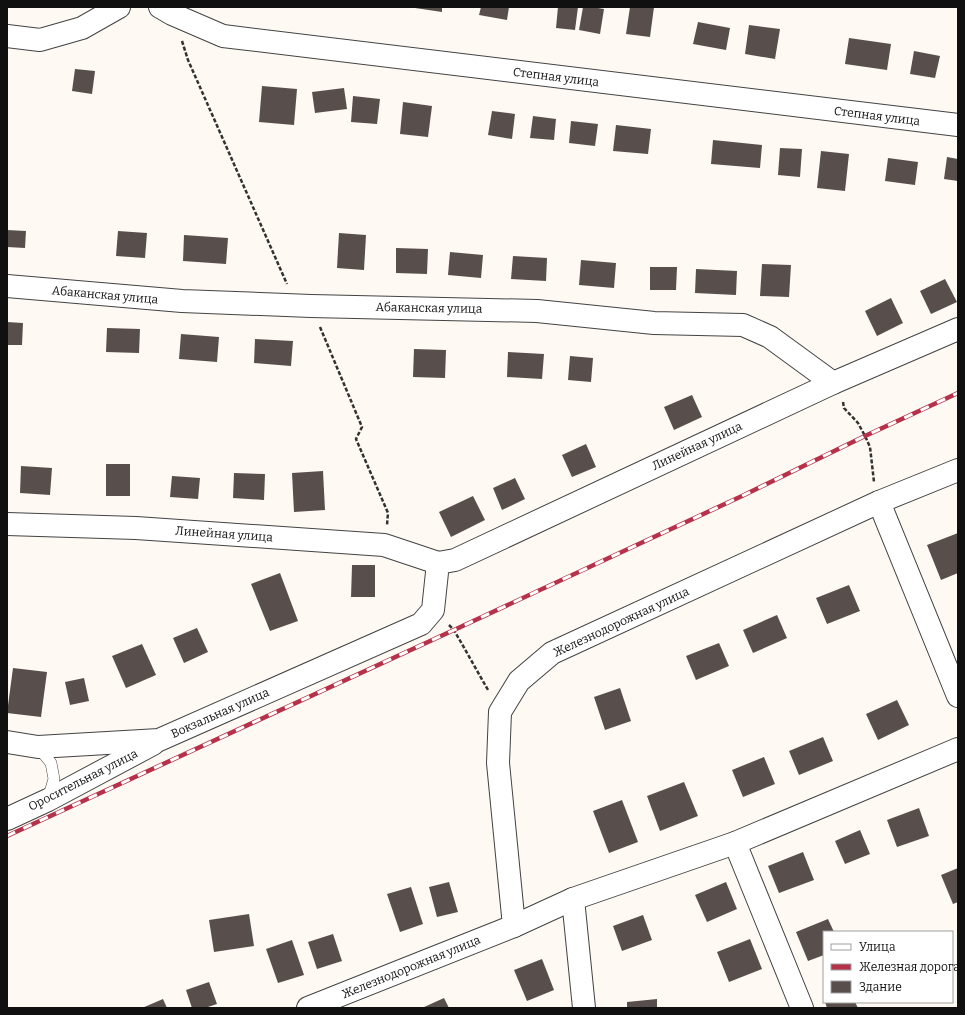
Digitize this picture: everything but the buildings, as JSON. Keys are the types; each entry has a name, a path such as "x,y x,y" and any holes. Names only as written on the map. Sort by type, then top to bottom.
{"street":[{"path":"7,36 40,40 82,28 119,7"},
{"name":"Степная улица","path":"166,10 223,36 958,125"},
{"name":"Абаканская улица","path":"7,286 182,301 311,306 538,311 654,323 744,325 770,337 833,383"},
{"name":"Линейная улица","path":"7,524 136,528 384,545 438,563 455,560 833,383 958,329"},
{"name":"Железнодорожная улица","path":"500,712 519,682 552,653 879,502 958,470"},
{"path":"879,502 958,696"},
{"path":"427,617 438,563"},
{"name":"Вокзальная улица","path":"7,742 38,747 159,740 427,617"},
{"path":"500,712 498,763 514,926"},
{"name":"Оросительная улица","path":"7,819 48,800 159,740"},
{"name":"Железнодорожная улица","path":"308,1008 514,926 573,899 735,843 958,749"},
{"path":"735,843 802,1008"},
{"path":"573,899 584,1008"}],"lane":[{"path":"38,747 51,763 54,779 48,800"}],"path":[{"path":"166,10 287,283 311,306 362,427 356,439 388,513 384,545"},
{"path":"833,383 840,387 844,408 858,423 866,436 870,448 873,479 879,502"},
{"path":"427,617 454,630 500,712"}],"railway":[{"path":"7,836 742,496 865,436 958,393"}]}
